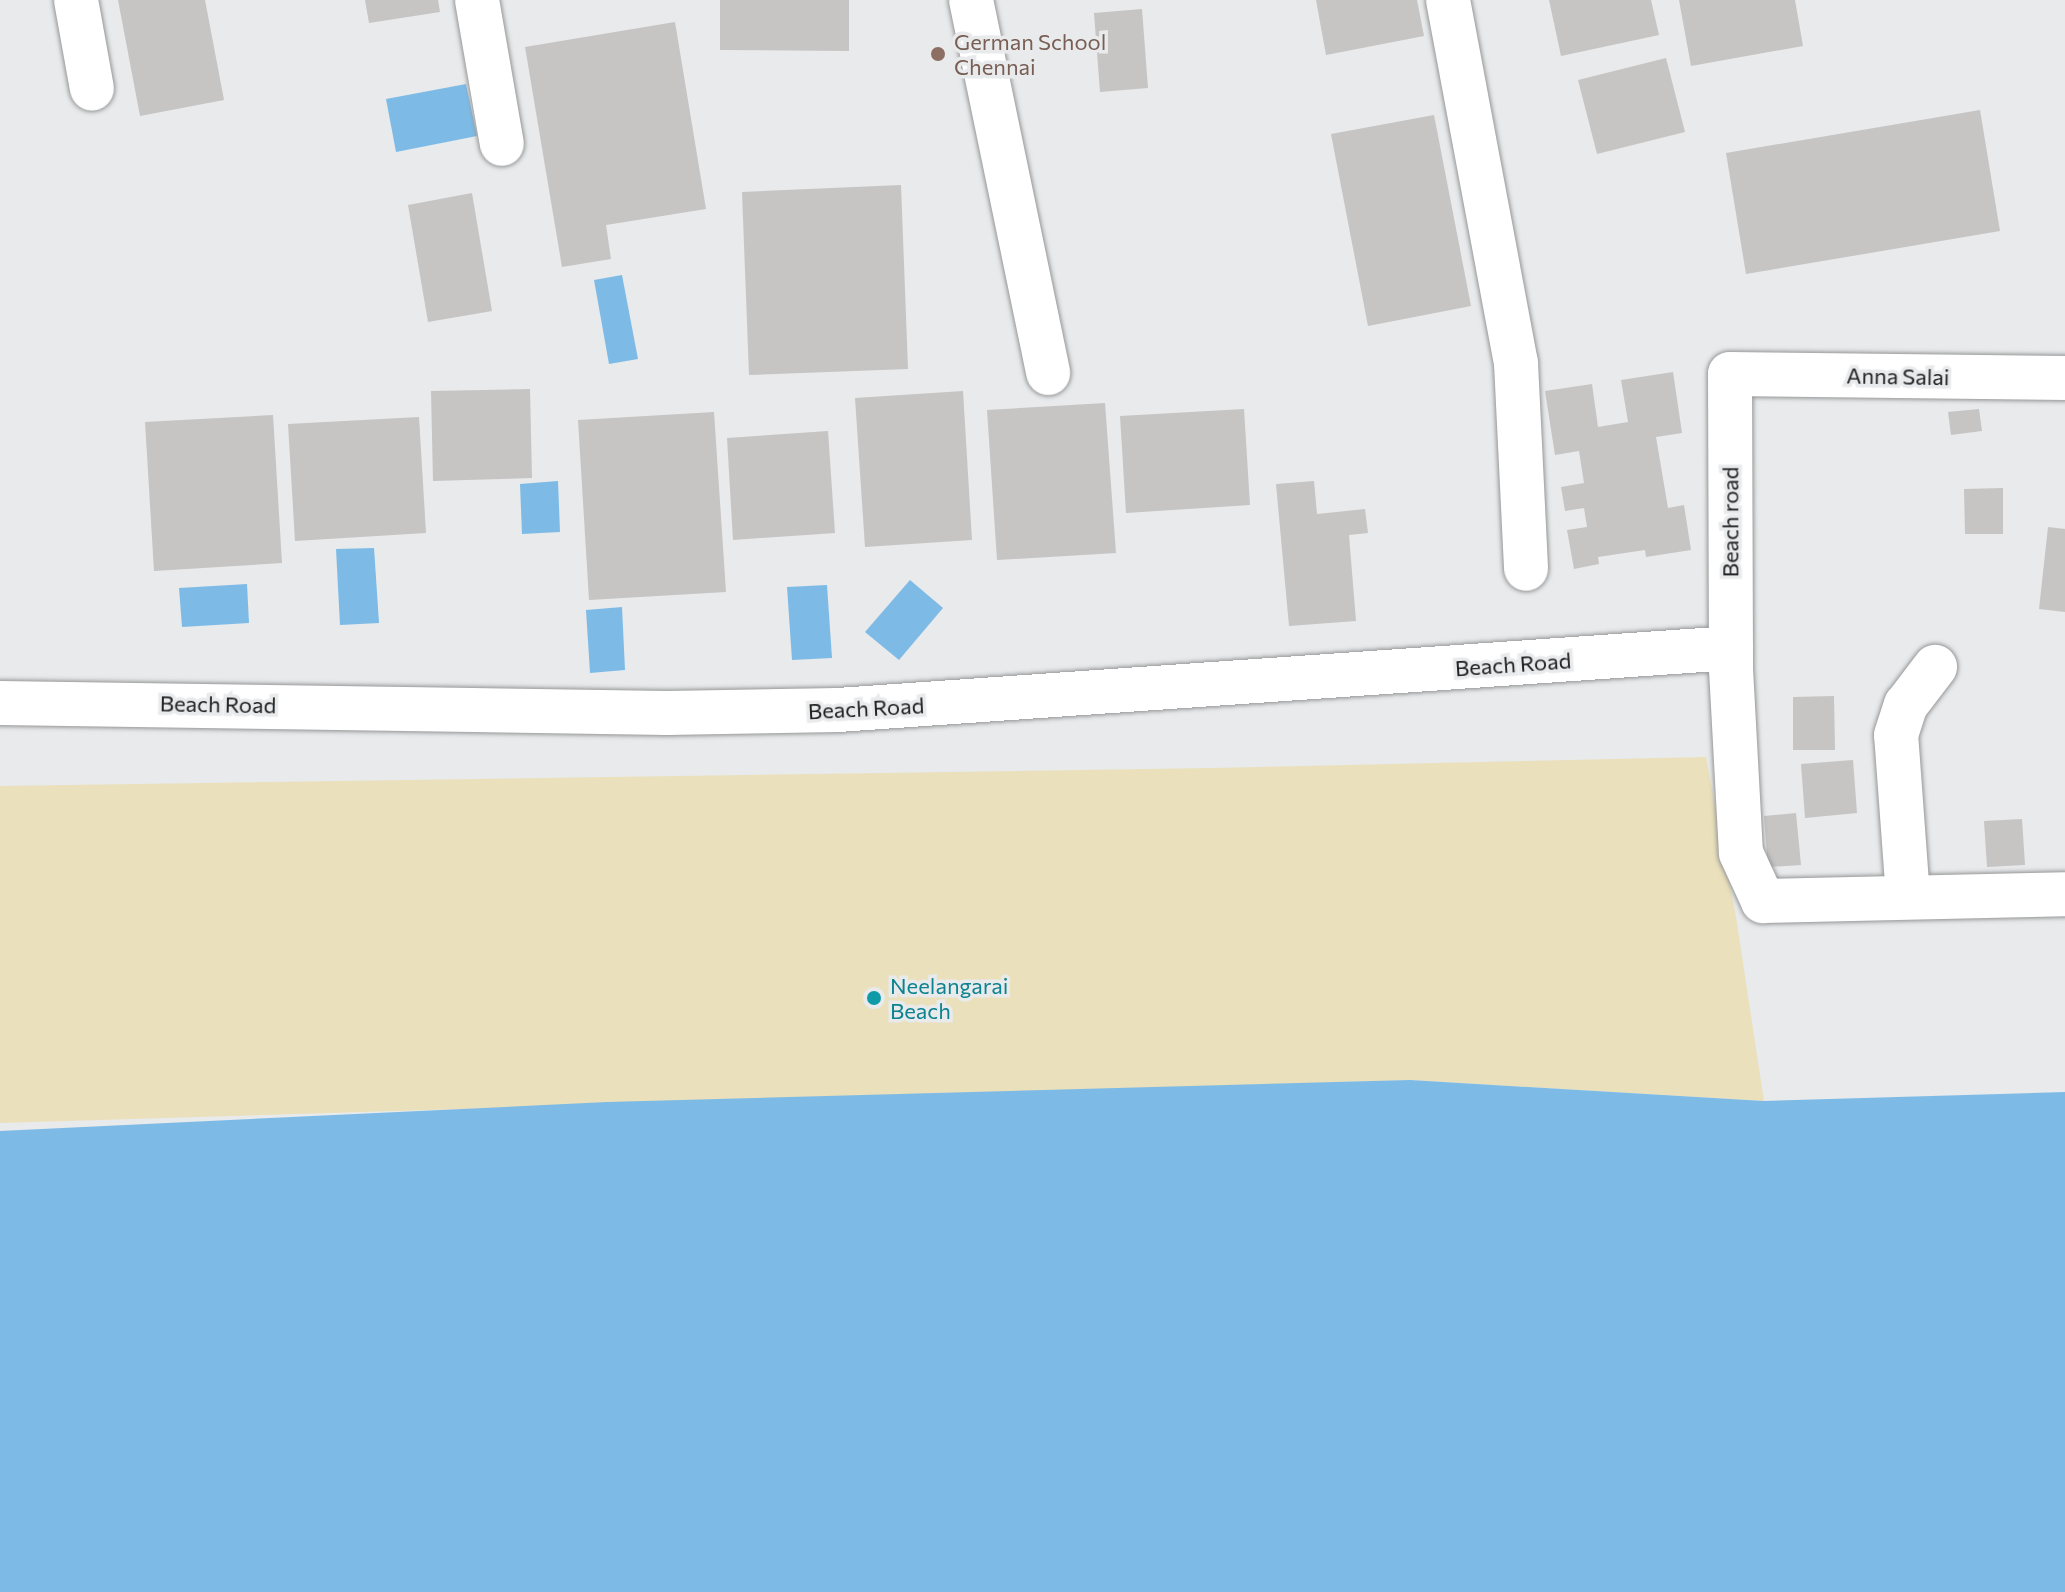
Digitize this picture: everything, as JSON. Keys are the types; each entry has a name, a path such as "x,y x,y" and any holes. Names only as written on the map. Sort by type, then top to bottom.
{"street":[{"path":"76,0 92,89"},
{"path":"477,0 502,144"},
{"path":"971,0 1048,373"},
{"path":"1448,0 1516,363 1526,569"},
{"name":"Anna Salai","path":"1730,374 2065,378"},
{"name":"Beach road","path":"1730,374 1731,658 1741,853 1763,901 1908,897"},
{"name":"Beach Road","path":"0,703 667,713 838,710 1731,658"},
{"path":"1935,667 1906,705 1896,735 1908,897 2065,894"}],"sand":[{"name":"Neelangarai Beach","path":"1706,757 1736,917 1764,1101 1410,1080 0,1123 0,786 1212,768"}],"water":[{"path":"466,84 477,136 396,152 386,99"},
{"path":"622,275 638,359 609,364 594,280"},
{"path":"558,481 560,532 522,534 520,484"},
{"path":"374,548 379,623 340,625 336,549"},
{"path":"910,580 943,608 899,660 865,632"},
{"path":"247,584 249,623 182,627 179,588"},
{"path":"827,585 832,658 792,660 787,587"},
{"path":"622,607 625,670 590,673 586,610"},
{"path":"1410,1080 1764,1101 2065,1092 2065,1592 0,1592 0,1131 607,1102"}],"building":[{"path":"118,0 205,0 224,100 140,116"},
{"path":"365,0 438,0 440,12 369,23"},
{"path":"720,0 849,0 849,51 720,50"},
{"path":"1316,0 1417,0 1424,36 1326,55"},
{"path":"1549,0 1651,0 1659,35 1561,56"},
{"path":"1679,0 1795,0 1803,46 1691,66"},
{"path":"1142,9 1148,88 1100,92 1094,13"},
{"path":"675,22 706,209 606,225 611,259 562,267 525,47"},
{"path":"1666,58 1685,132 1597,154 1578,80"},
{"path":"1980,110 2000,231 1746,274 1726,153"},
{"path":"1434,115 1471,306 1368,326 1331,134"},
{"path":"901,185 908,369 749,375 742,192"},
{"path":"472,193 492,311 428,322 408,205"},
{"path":"1673,372 1682,433 1656,437 1668,508 1684,505 1691,550 1646,557 1645,550 1598,557 1599,564 1574,569 1567,530 1587,527 1584,508 1565,511 1561,487 1584,483 1579,451 1555,455 1545,391 1592,384 1598,427 1628,422 1621,380"},
{"path":"530,389 532,478 433,481 431,391"},
{"path":"963,391 972,540 865,547 855,398"},
{"path":"1105,403 1116,553 997,560 987,410"},
{"path":"1244,409 1250,505 1126,513 1120,416"},
{"path":"1979,409 1982,431 1951,435 1948,412"},
{"path":"714,412 726,592 589,600 578,420"},
{"path":"273,415 282,563 154,571 145,422"},
{"path":"419,417 426,533 295,541 288,424"},
{"path":"828,431 835,533 733,540 727,438"},
{"path":"1314,481 1317,514 1365,509 1368,533 1349,535 1356,621 1289,626 1276,484"},
{"path":"2003,488 2003,534 1965,534 1964,489"},
{"path":"2048,527 2065,529 2065,612 2039,609"},
{"path":"1834,696 1835,750 1793,750 1793,697"},
{"path":"1853,760 1857,813 1805,818 1801,764"},
{"path":"1796,813 1801,865 1768,867 1764,816"},
{"path":"2022,819 2025,865 1987,867 1984,821"}],"place":[{"name":"German School Chennai","path":"938,54"},
{"name":"Neelangarai Beach","path":"874,998"}]}
